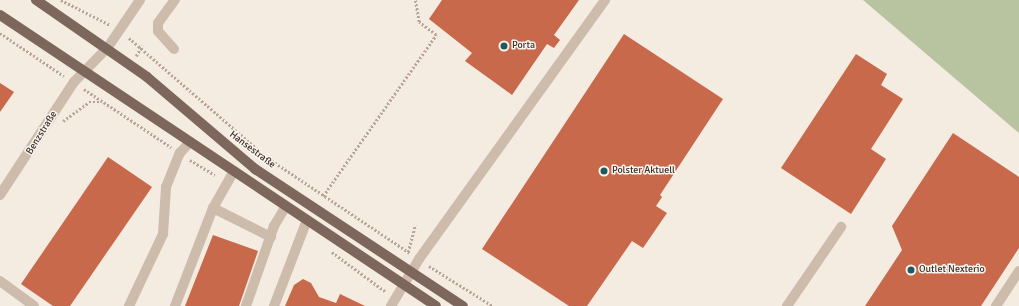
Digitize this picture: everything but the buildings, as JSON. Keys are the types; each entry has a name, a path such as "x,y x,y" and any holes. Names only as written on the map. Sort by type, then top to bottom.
{"main road":[{"name":"Hansestraße","path":"36,0 108,47 255,169 463,306"},
{"path":"0,15 436,306"}],"street":[{"name":"Benzstraße","path":"0,195 82,70 108,47 140,0"},
{"path":"174,48 158,31 158,23 175,0"},
{"path":"393,302 402,284 419,259 606,0"},
{"path":"129,306 163,234 166,187 180,153 190,142"},
{"path":"175,306 213,208 234,171"},
{"path":"246,306 271,237 286,206"},
{"path":"213,208 271,237"},
{"path":"274,306 307,220"},
{"path":"787,306 841,227"},
{"path":"996,306 1019,271"},
{"path":"0,281 34,306"}],"path":[{"path":"61,0 81,8 142,46 161,67 265,156 408,252 493,306"},
{"path":"323,196 436,35 419,22 415,0"},
{"path":"71,23 81,8"},
{"path":"0,33 180,153 228,181"},
{"path":"45,64 53,50"},
{"path":"43,131 71,117 89,102 104,102"},
{"path":"408,252 415,225"},
{"path":"329,249 342,263 393,302"}],"green space":[{"path":"863,0 1019,0 1019,133"}],"place":[{"name":"Porta","path":"504,46"},
{"name":"Polster Aktuell","path":"604,171"},
{"name":"Outlet Nexterio","path":"911,270"}]}
